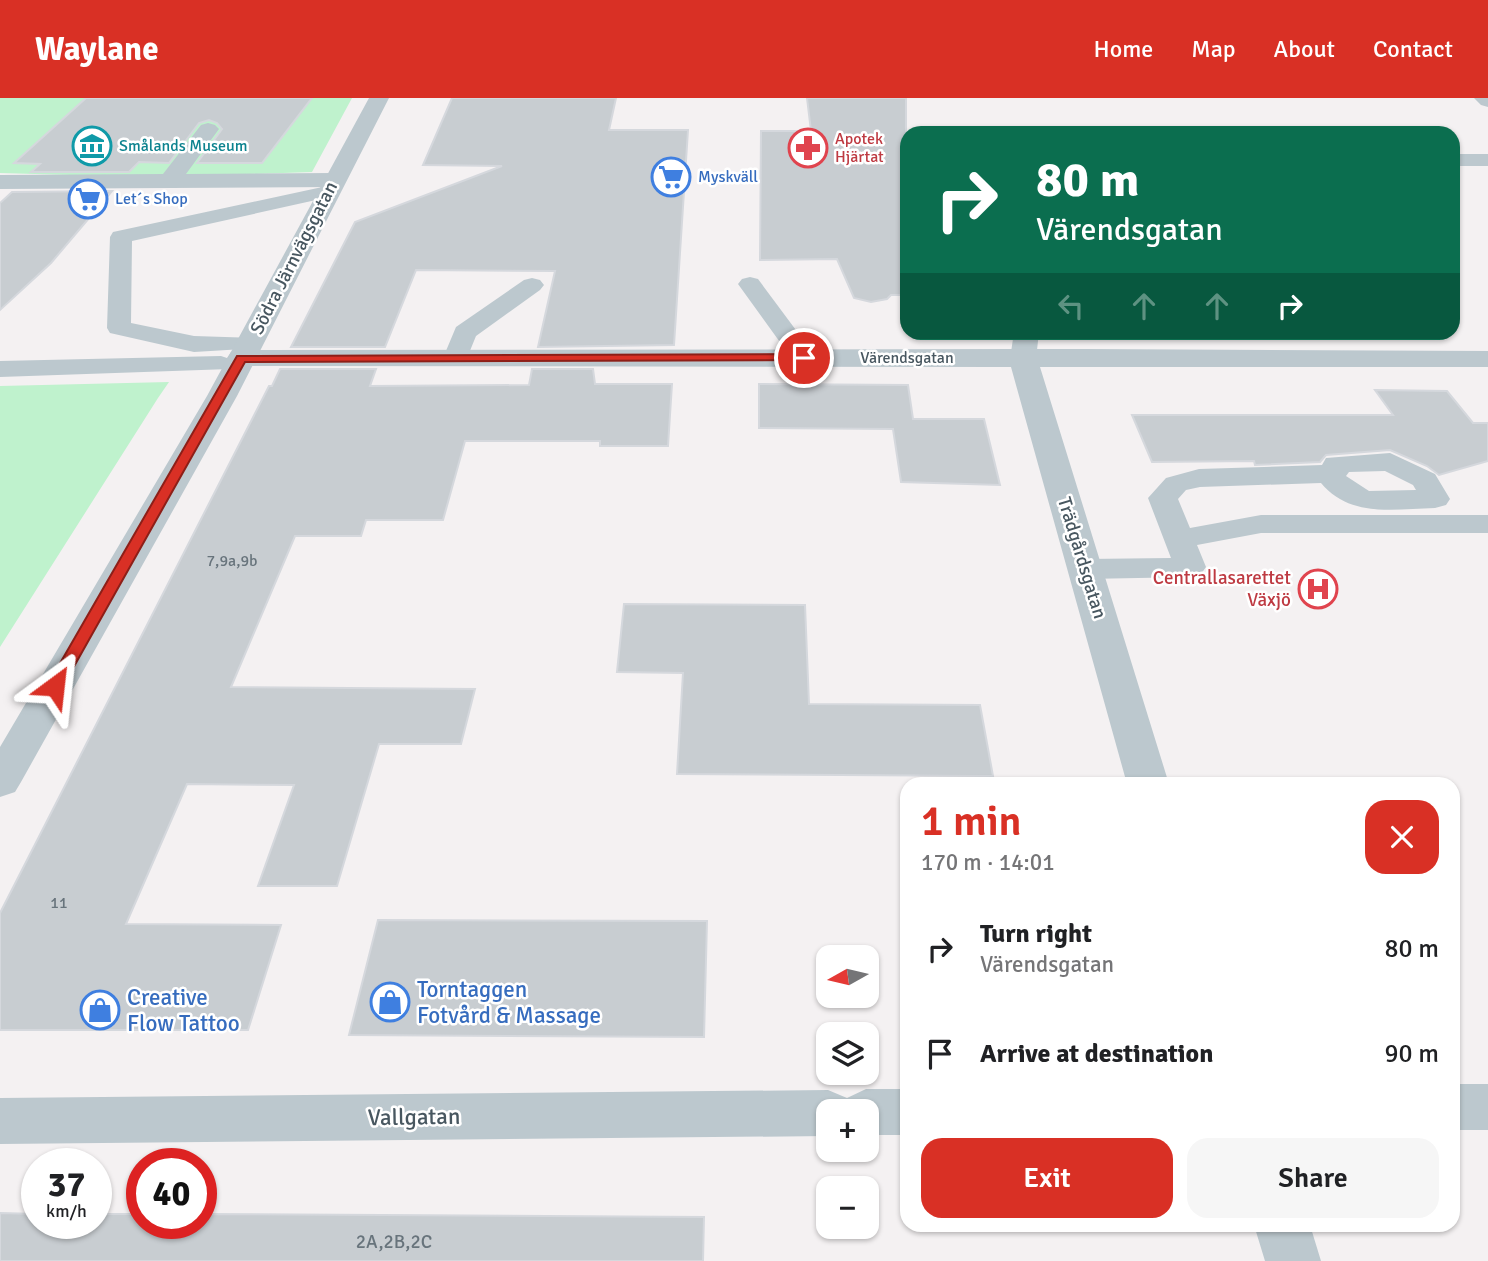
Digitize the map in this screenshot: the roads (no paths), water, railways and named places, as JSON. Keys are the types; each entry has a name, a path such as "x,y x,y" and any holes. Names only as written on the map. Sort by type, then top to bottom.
{"street":[{"name":"Södra Järnvägsgatan","path":"0,782 243,355 379,98"},
{"path":"1484,98 1488,102"},
{"path":"170,181 208,129"},
{"path":"6,182 170,181 331,186"},
{"name":"Värendsgatan","path":"243,355 804,358 1025,346 1086,357 1488,359"},
{"name":"Trädgårdsgatan","path":"1025,346 1146,777"},
{"path":"1460,1107 1488,1107"},
{"name":"Vallgatan","path":"0,1121 816,1112"},
{"path":"879,1112 900,1112"},
{"path":"1284,1232 1293,1261"}],"lane":[{"path":"1460,160 1488,160"},
{"path":"243,355 119,328 121,237 331,186"},
{"path":"750,284 804,358"},
{"path":"456,358 465,332 532,285"},
{"path":"0,369 243,355"},
{"path":"1086,569 1190,567 1163,498 1176,484 1199,478 1329,474"},
{"path":"1178,539 1261,524 1488,524"}],"place":[{"name":"Smålands Museum","path":"92,146"},
{"name":"Apotek Hjärtat","path":"808,148"},
{"name":"Myskväll","path":"671,177"},
{"name":"Let´s Shop","path":"88,199"},
{"name":"Centrallasarettet Växjö","path":"1318,589"},
{"name":"Torntaggen Fotvård & Massage","path":"390,1002"},
{"name":"Creative Flow Tattoo","path":"100,1010"}]}
